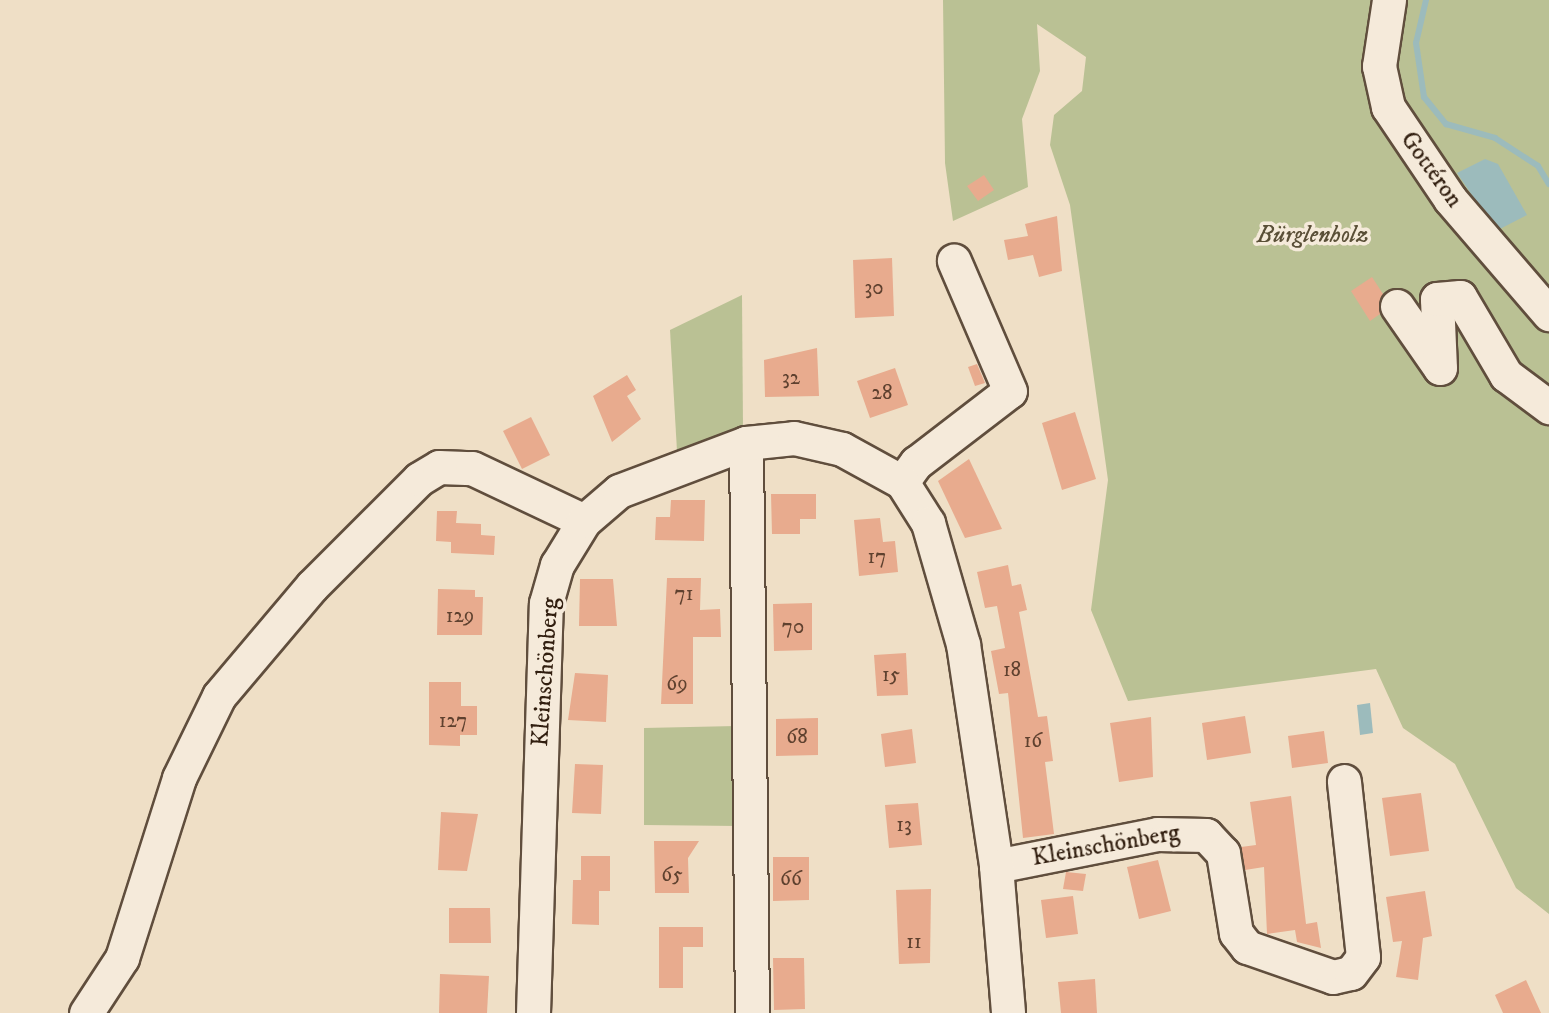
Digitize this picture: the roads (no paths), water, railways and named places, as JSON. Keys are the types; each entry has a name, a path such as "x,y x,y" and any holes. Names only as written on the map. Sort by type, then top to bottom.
{"street":[{"name":"Gottéron","path":"1390,0 1379,66 1388,107 1450,199 1549,314"},
{"path":"902,482 916,463 1010,391 954,261"},
{"path":"1397,306 1440,368 1437,299 1460,296 1506,375 1549,407"},
{"name":"Kleinschönberg","path":"533,1013 546,603 557,565 584,521 620,491 746,443 794,438 842,449 902,482 928,523 963,644 996,866 1008,1013"},
{"path":"746,443 752,1013"},
{"path":"86,1013 122,958 179,778 219,696 286,614 409,489 439,467 472,468 584,521"},
{"name":"Kleinschönberg","path":"996,866 1157,834 1206,835 1223,853 1236,933 1247,947 1333,976 1351,973 1363,957 1344,781"}],"water":[{"path":"1485,159 1498,164 1527,215 1496,231 1457,173"},
{"path":"1370,703 1373,733 1360,735 1357,705"}],"waterway":[{"path":"1426,0 1416,43 1424,97 1446,124 1495,138 1538,166 1549,184"}],"park label":[{"name":"Bürglenholz","path":"1313,236"}]}
